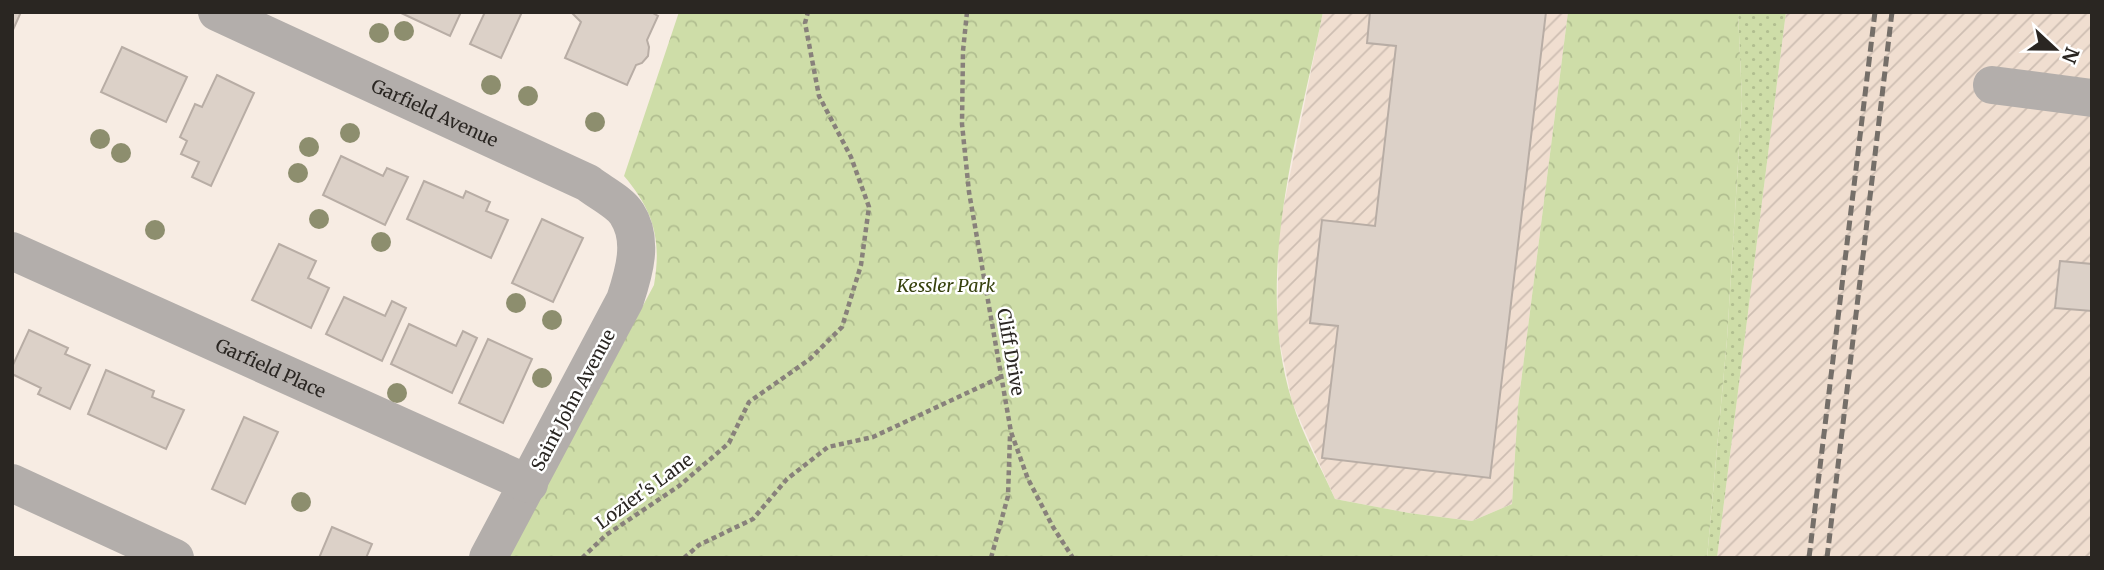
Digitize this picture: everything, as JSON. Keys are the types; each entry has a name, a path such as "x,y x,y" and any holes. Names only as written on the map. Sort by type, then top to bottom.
{"street":[{"name":"Garfield Avenue","path":"217,12 587,183 626,212 636,234"},
{"path":"1992,85 2092,98"},
{"name":"Saint John Avenue","path":"488,558 625,300 635,268 636,234"},
{"name":"Garfield Place","path":"12,251 529,484"},
{"path":"12,482 175,558"}],"path":[{"name":"Lozier's Lane","path":"582,558 606,535 679,486 729,443 749,402 810,359 842,327 861,265 869,208 850,157 819,96 805,23 808,12"},
{"name":"Cliff Drive","path":"967,12 963,51 964,138 969,192 1011,432 1028,479 1073,558"},
{"path":"684,558 699,545 753,519 787,479 828,447 873,437 1001,377"},
{"path":"991,558 1008,496 1011,432"}],"shaded area":[{"path":"1323,12 1568,12 1518,406 1512,504 1472,521 1335,499 1292,402 1277,329 1279,229"},
{"path":"1786,12 2092,12 2092,558 1717,558"}],"green space":[{"name":"Kessler Park","path":"679,12 1323,12 1292,157 1278,256 1277,305 1281,354 1292,401 1335,499 1472,521 1512,504 1518,406 1568,12 1738,12 1742,100 1727,339 1707,558 508,558 654,285 657,253 653,226 642,201 624,176"},
{"path":"1738,12 1786,12 1717,558 1707,558 1727,339 1742,100"}],"building":[{"path":"12,12 21,12 12,32"},
{"path":"399,12 461,12 450,36"},
{"path":"485,12 522,12 501,58 470,44"},
{"path":"571,12 651,12 658,16 647,40 648,56 636,65 627,85 565,58 581,22"},
{"path":"1370,12 1546,12 1490,478 1322,458 1338,326 1310,323 1322,220 1375,226 1396,46 1367,43"},
{"path":"122,47 187,77 166,122 101,92"},
{"path":"217,75 254,93 211,186 192,177 199,162 181,154 187,141 180,137 195,104 202,107"},
{"path":"341,156 383,176 387,168 408,177 385,225 323,195"},
{"path":"424,181 463,198 466,191 490,202 486,211 508,220 491,258 407,219"},
{"path":"542,219 583,238 553,302 512,283"},
{"path":"279,244 316,261 308,278 329,288 311,328 252,300"},
{"path":"2060,261 2092,264 2092,311 2055,308"},
{"path":"344,297 385,316 392,301 406,308 382,361 326,334"},
{"path":"409,324 456,346 463,331 477,338 452,393 391,364"},
{"path":"29,330 68,348 65,354 90,365 70,409 38,394 41,388 12,374 12,367"},
{"path":"488,339 532,359 503,423 459,403"},
{"path":"106,370 154,391 152,397 184,410 166,449 88,414"},
{"path":"244,417 278,432 245,504 212,489"},
{"path":"332,527 372,544 366,558 319,558"}],"railway":[{"path":"1809,558 1875,12"},
{"path":"1827,558 1892,12"}]}
